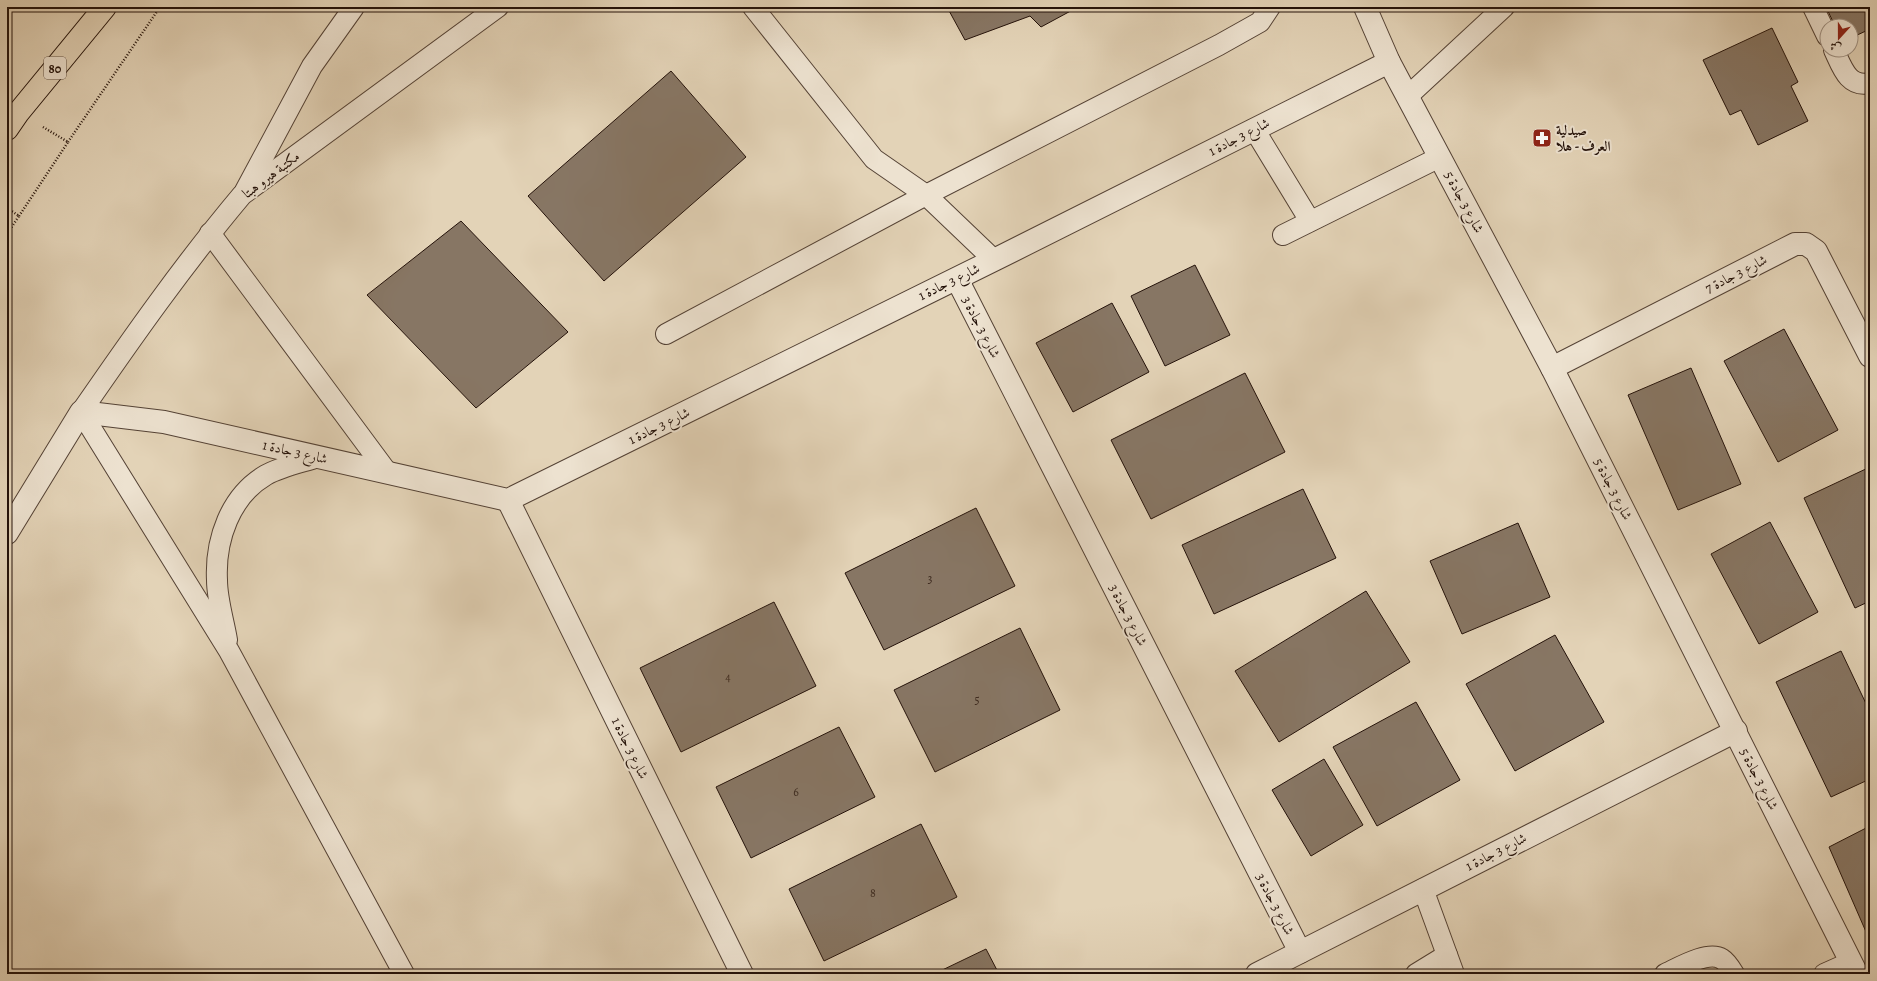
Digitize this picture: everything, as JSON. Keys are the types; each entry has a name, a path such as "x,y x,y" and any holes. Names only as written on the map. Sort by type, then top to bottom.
{"highway":[{"name":"80","path":"11,120 105,7"}],"street":[{"name":"شارع 3 جادة 5","path":"1365,7 1389,62 1552,368 1854,968"},
{"name":"شارع 3 جادة 1","path":"81,412 164,422 508,500 957,279 1389,62"},
{"name":"شارع 3 جادة 7","path":"1552,368 1795,244 1806,244 1816,251 1870,356"},
{"name":"شارع 3 جادة 3","path":"957,279 1300,952"},
{"path":"7,533 81,412"},
{"name":"شارع 3 جادة 1","path":"508,500 742,974"},
{"name":"شارع 3 جادة 1","path":"1257,974 1736,731"}],"lane":[{"path":"242,195 312,66 354,7"},
{"name":"مكتبة هيرو هبتا","path":"81,412 131,340 210,233 242,195 498,7"},
{"path":"753,7 874,159 926,195 994,260"},
{"path":"666,334 926,195 1219,46 1260,22 1270,7"},
{"path":"1482,27 1486,7"},
{"path":"1408,96 1504,7"},
{"path":"1813,7 1819,19"},
{"path":"1838,58 1845,73 1852,81 1862,85 1870,83"},
{"path":"1254,129 1310,221"},
{"path":"1283,235 1440,157"},
{"path":"210,233 387,472"},
{"path":"81,412 229,651 404,974"},
{"path":"229,651 217,581 217,552 226,522 242,495 266,475 318,457"},
{"path":"1423,889 1454,974"},
{"path":"1416,974 1447,955"},
{"path":"1665,974 1703,957 1713,956 1722,958 1734,974"},
{"path":"1824,974 1854,968"}],"path":[{"path":"7,234 160,7"},
{"path":"11,120 68,142"},
{"path":"7,208 19,216"}],"building":[{"path":"947,7 1078,7 1041,27 1030,16 965,40"},
{"path":"1826,7 1870,7 1870,29 1859,34 1859,18 1831,18"},
{"path":"1772,28 1798,82 1791,86 1808,121 1758,145 1741,110 1730,115 1703,60"},
{"path":"671,71 746,157 604,281 528,196"},
{"path":"461,221 568,332 476,408 367,295"},
{"path":"1195,265 1230,335 1165,366 1131,296"},
{"path":"1112,303 1149,372 1073,412 1036,343"},
{"path":"1784,329 1838,430 1778,462 1724,361"},
{"path":"1691,368 1741,484 1678,510 1628,395"},
{"path":"1245,373 1285,452 1151,519 1111,440"},
{"path":"1870,467 1870,601 1855,608 1804,498"},
{"path":"1303,489 1336,558 1214,614 1182,545"},
{"path":"976,508 1015,586 884,650 845,573"},
{"path":"1770,522 1818,612 1759,644 1711,554"},
{"path":"1518,523 1550,597 1462,634 1430,561"},
{"path":"1366,591 1410,662 1279,742 1235,671"},
{"path":"774,602 816,686 681,752 640,668"},
{"path":"1020,628 1060,710 935,772 894,690"},
{"path":"1555,635 1604,722 1515,771 1466,684"},
{"path":"1841,651 1870,712 1870,779 1831,797 1776,682"},
{"path":"1416,702 1460,780 1377,826 1333,747"},
{"path":"839,727 875,797 751,858 716,787"},
{"path":"1324,759 1363,825 1311,856 1272,790"},
{"path":"921,824 957,897 824,961 789,889"},
{"path":"1870,826 1870,941 1829,847"},
{"path":"986,949 999,974 934,974"}],"place":[{"name":"صيدلية العرف - هلا","path":"1542,138"}]}
